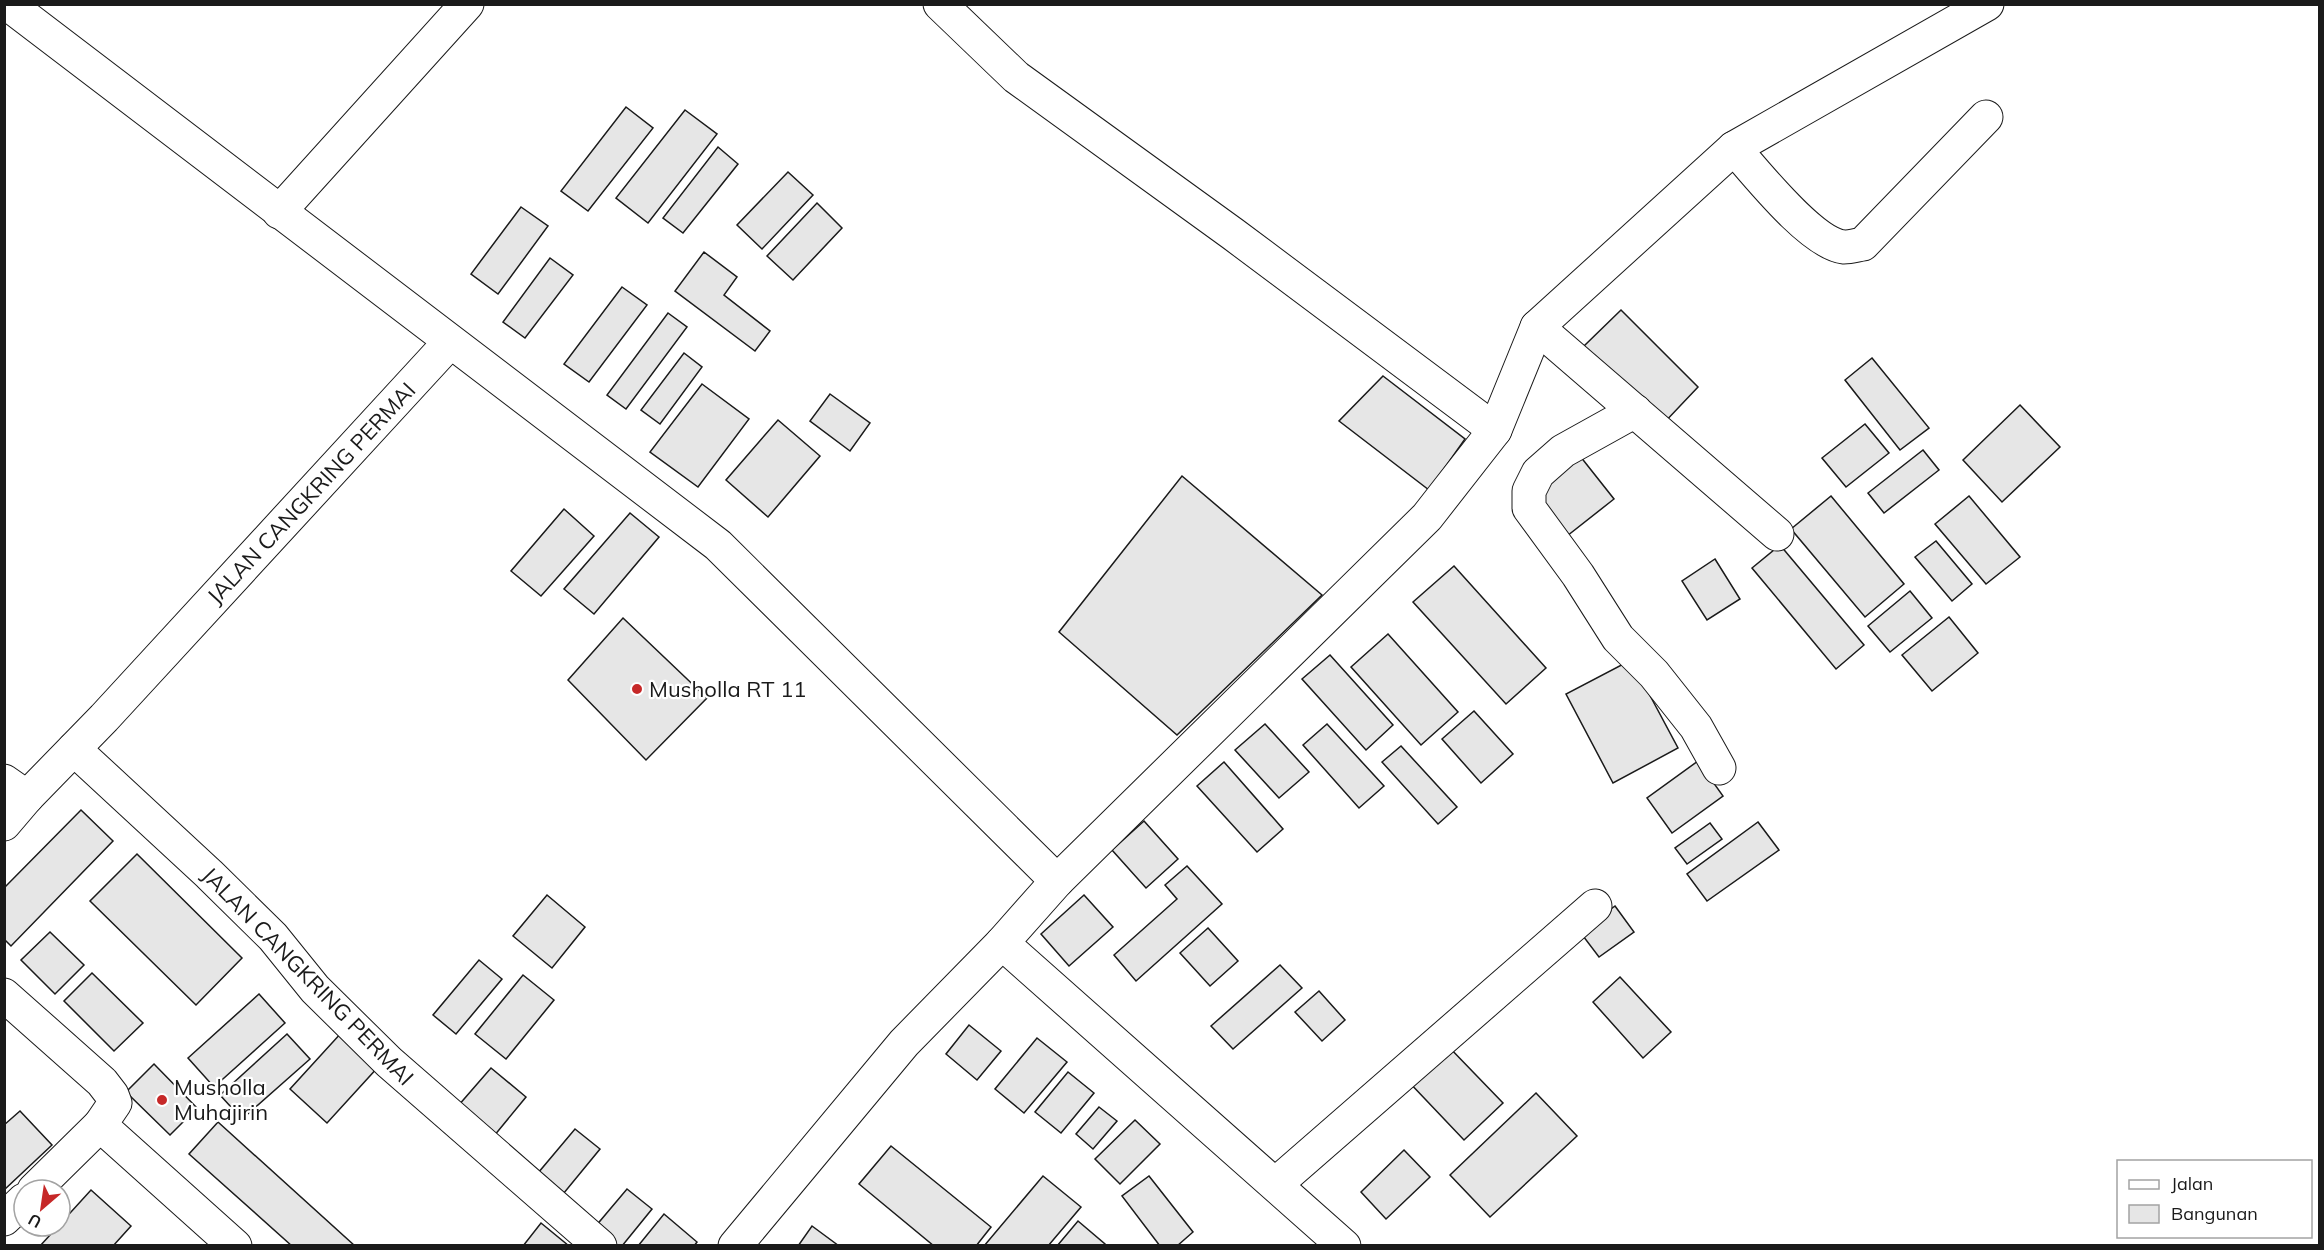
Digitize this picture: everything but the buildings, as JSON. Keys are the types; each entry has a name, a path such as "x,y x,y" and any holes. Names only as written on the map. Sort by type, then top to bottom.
{"street":[{"path":"8,4 718,545 1057,881"},
{"path":"279,212 467,4"},
{"path":"940,4 1016,77 1243,241 1495,430"},
{"path":"735,1245 904,1043 1002,943 1057,881 1426,517 1495,430 1537,327 1734,148 1987,4"},
{"path":"1734,148 1805,225 1829,242 1845,247 1863,244 1986,117"},
{"path":"1537,327 1777,534"},
{"name":"JALAN CANGKRING PERMAI","path":"4,824 16,789 74,749 450,342"},
{"path":"1635,411 1563,451 1538,473 1529,491 1529,508 1578,575 1618,638 1654,674 1696,727 1719,768"},
{"name":"JALAN CANGKRING PERMAI","path":"74,749 209,874 273,937 315,989 389,1062 600,1245"},
{"path":"1276,1184 1595,906"},
{"path":"1002,943 1344,1245"},
{"path":"4,995 102,1082 112,1095 114,1103 100,1125 46,1178"},
{"path":"100,1125 236,1245"}],"place":[{"name":"Musholla RT 11","path":"637,689"},
{"name":"Musholla Muhajirin","path":"162,1100"}]}
